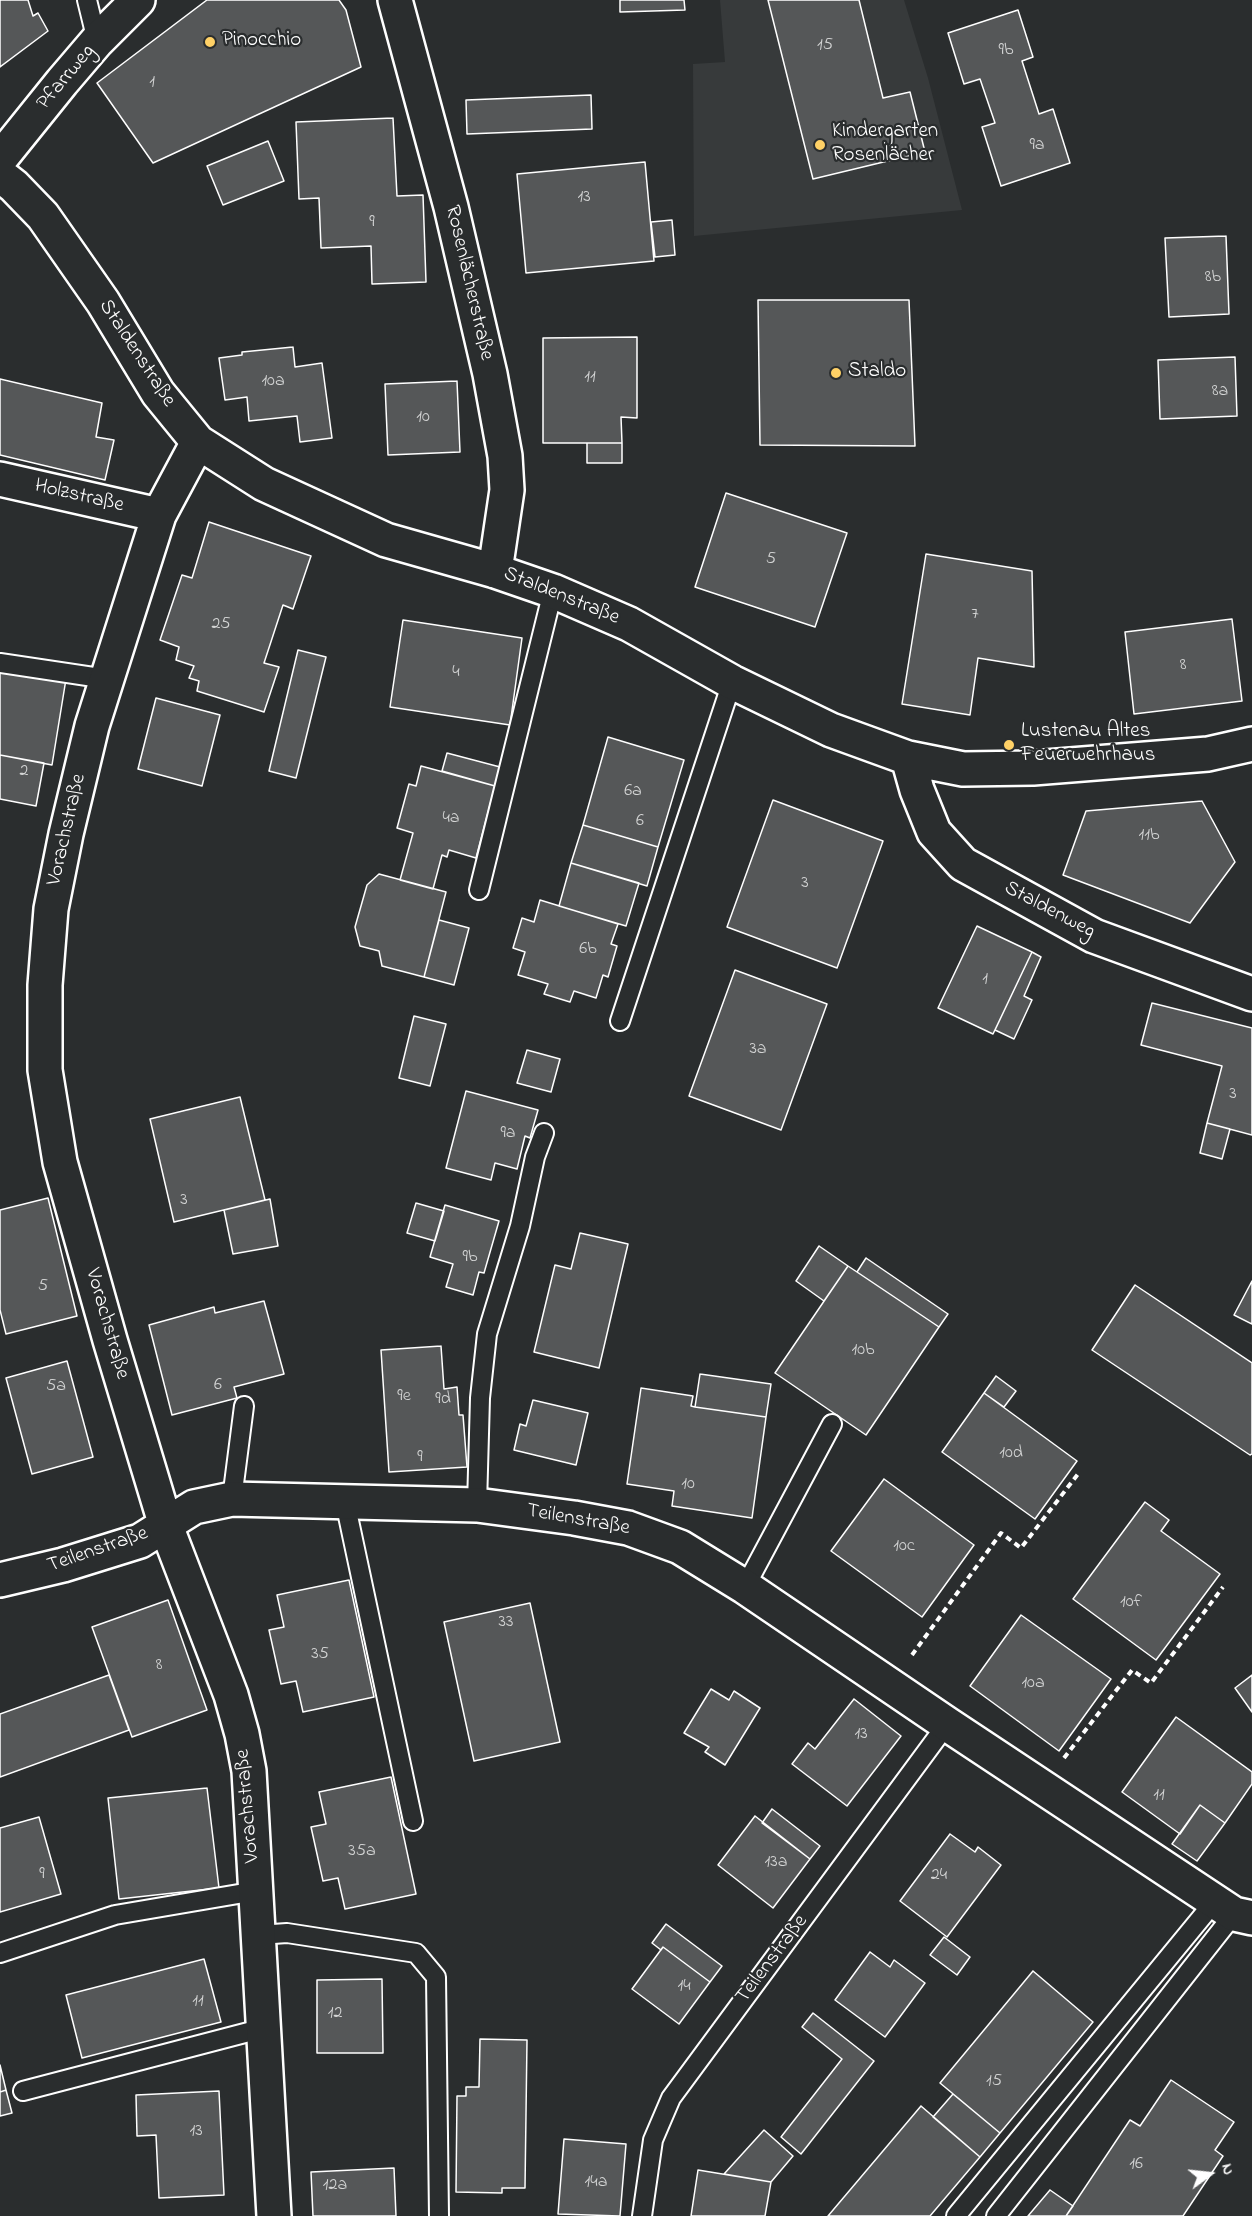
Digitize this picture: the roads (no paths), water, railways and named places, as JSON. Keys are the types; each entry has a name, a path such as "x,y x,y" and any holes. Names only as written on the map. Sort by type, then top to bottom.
{"street":[{"name":"Pfarrweg","path":"0,159 97,41 138,0"},
{"name":"Rosenlächerstraße","path":"395,0 451,207 490,374 503,446 507,490 495,571"},
{"name":"Staldenstraße","path":"0,175 43,216 103,302 158,393 198,442 264,484 386,540 495,571 553,591 629,624 732,682 831,730 908,758 963,769 1033,768 1208,754 1252,744"},
{"name":"Vorachstraße","path":"198,442 159,515 92,726 51,909 45,985 45,1070 60,1162 110,1340 166,1526 231,1695 242,1734 249,1771 274,2216"},
{"name":"Holzstraße","path":"0,479 159,515"},
{"name":"Staldenweg","path":"908,758 917,790 934,832 963,864 1094,936 1252,994"},
{"name":"Teilenstraße","path":"0,1580 63,1565 140,1541 194,1507 232,1499 477,1505 628,1528 680,1547 745,1587 947,1724 1234,1911"}],"lane":[{"path":"87,0 97,41"},
{"path":"480,890 553,591"},
{"path":"0,663 107,679"},
{"path":"620,1021 732,682"},
{"path":"477,1505 480,1398 487,1334 520,1226 535,1157 544,1133"},
{"path":"232,1499 244,1406"},
{"path":"745,1587 832,1424"},
{"path":"345,1502 413,1821"},
{"name":"Teilenstraße","path":"642,2216 654,2140 670,2098 947,1724"},
{"path":"0,1953 115,1915 256,1890"},
{"path":"956,2216 1234,1911"},
{"path":"996,2216 1234,1911"},
{"path":"259,1935 287,1934 416,1953 436,1977 439,2216"},
{"path":"23,2091 264,2028"}],"place":[{"name":"Pinocchio","path":"210,42"},
{"name":"Kindergarten Rosenlächer","path":"820,145"},
{"name":"Staldo","path":"836,373"},
{"name":"Lustenau Altes Feuerwehrhaus","path":"1009,745"}]}
